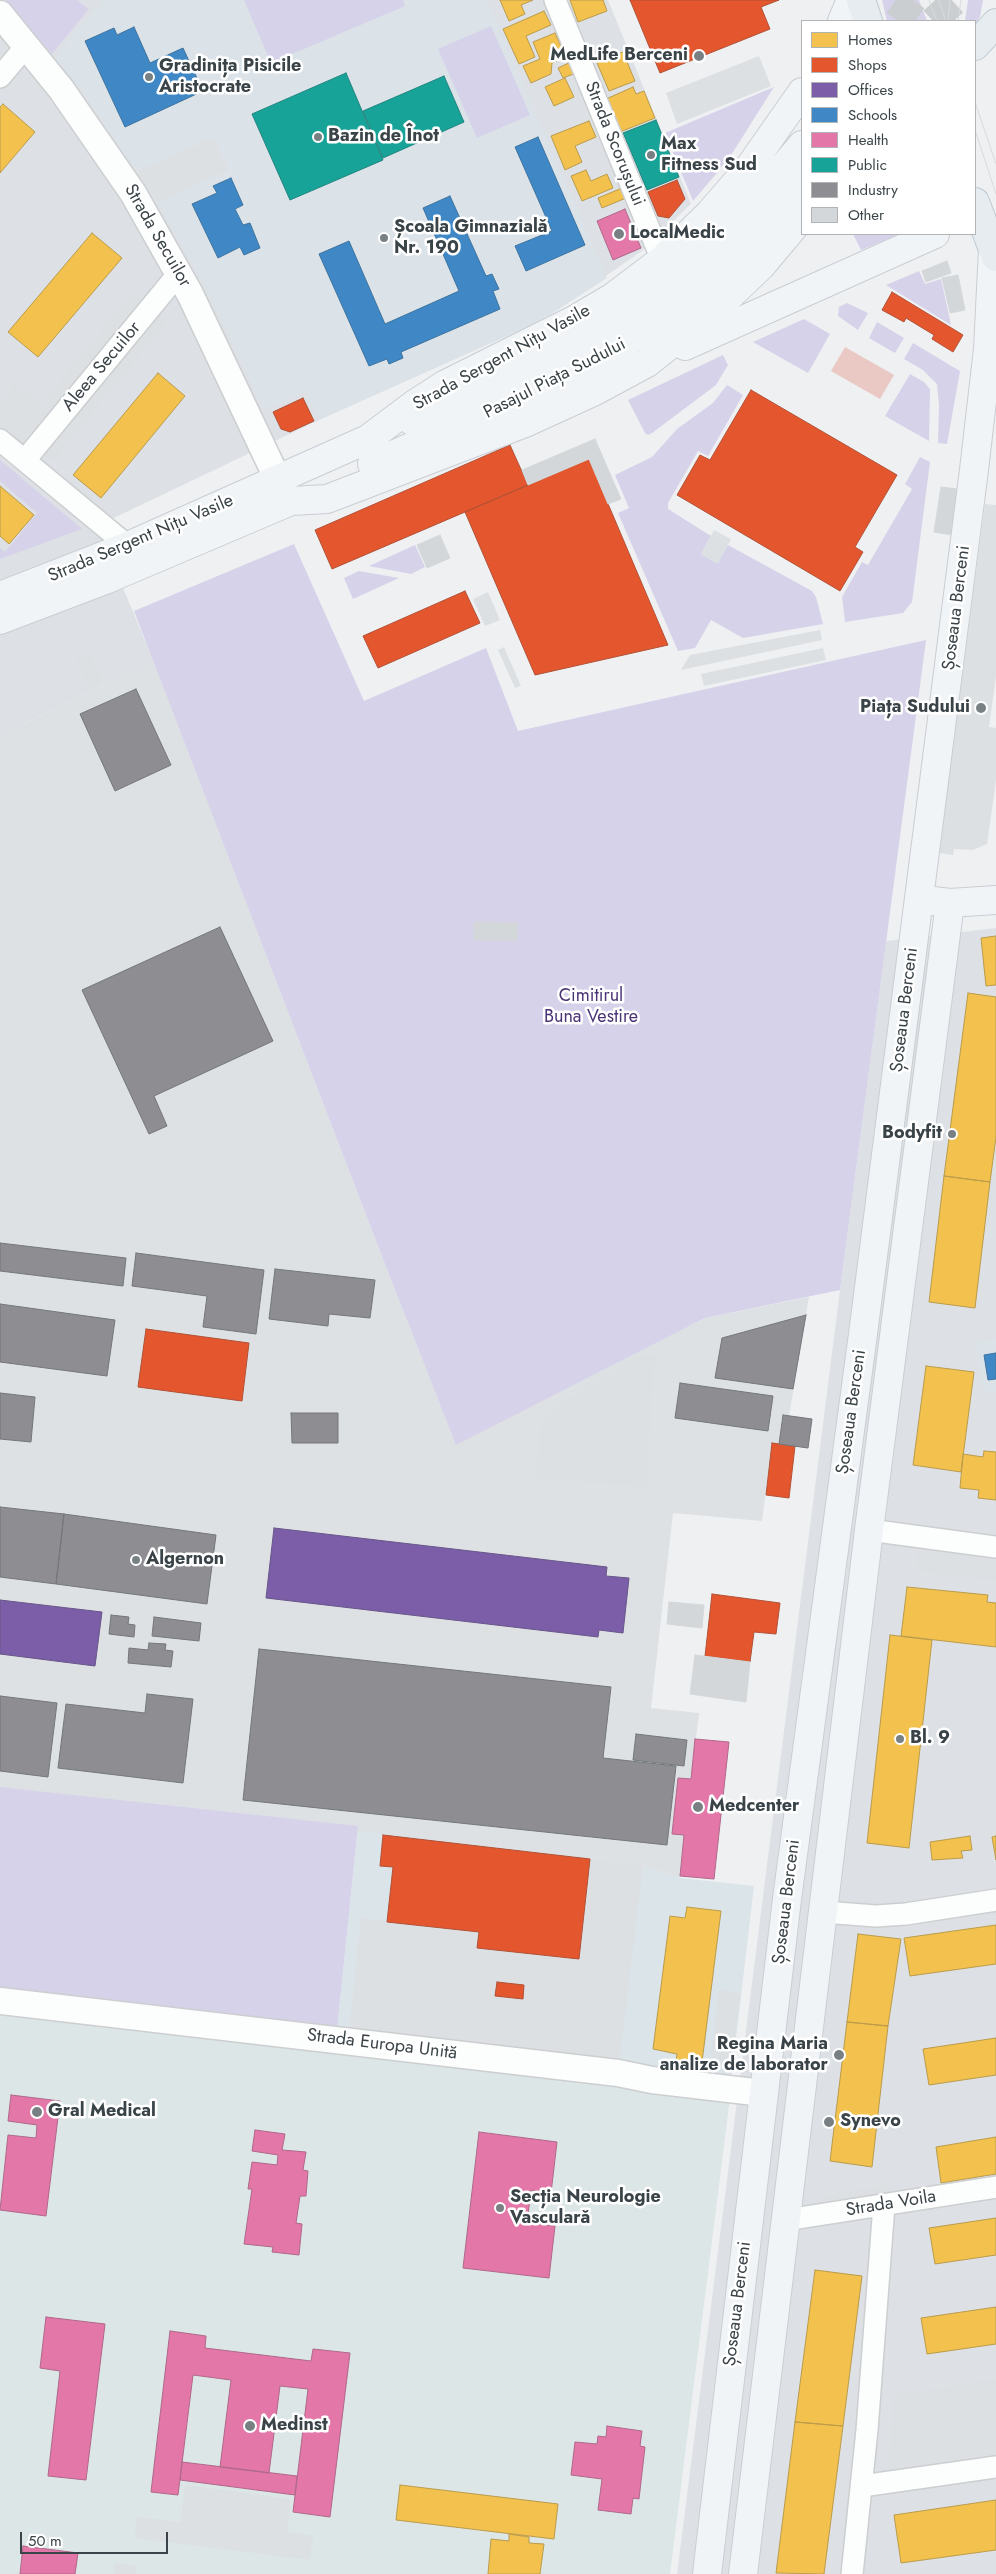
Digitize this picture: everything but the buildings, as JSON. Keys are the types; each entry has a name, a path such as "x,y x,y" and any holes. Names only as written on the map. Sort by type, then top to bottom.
{"main road":[{"path":"842,20 852,0"},
{"path":"861,0 868,20"},
{"path":"976,45 996,23"},
{"name":"Strada Sergent Nițu Vasile","path":"0,620 105,580 285,491 368,439 416,403 444,385 593,309 630,285 662,260 709,214 748,169 801,93"},
{"name":"Pasajul Piața Sudului","path":"368,439 538,366 581,343 635,310 679,277 731,229 801,146"},
{"name":"Pasajul Piața Sudului","path":"285,491 326,483 536,392 622,346 668,314 721,269 761,229 801,182"},
{"path":"976,210 994,253"},
{"name":"Strada Sergent Nițu Vasile","path":"0,596 128,546 285,491 327,499 489,438 550,412 647,363 741,286 801,219"},
{"path":"647,363 933,235"},
{"name":"Șoseaua Berceni","path":"706,2574 763,2093 985,384 992,306 994,253"},
{"path":"919,899 950,903 996,900"},
{"name":"Șoseaua Berceni","path":"743,2574 870,1530 950,903"},
{"path":"811,1719 846,1724"}],"street":[{"name":"Strada Scorușului","path":"555,0 662,260"},
{"name":"Strada Secuilor","path":"0,14 27,46 111,159 179,273 285,491"},
{"path":"0,78 27,46"},
{"name":"Aleea Secuilor","path":"25,460 179,273"},
{"path":"0,440 128,546"},
{"path":"870,1530 996,1547"},
{"path":"823,1912 876,1916 906,1914 996,1900"},
{"name":"Strada Europa Unită","path":"0,2001 600,2070 652,2080 763,2093"},
{"name":"Strada Voila","path":"786,2220 996,2187"},
{"path":"852,2574 862,2486 884,2205"},
{"path":"862,2486 996,2467"}],"shaded area":[{"path":"0,0 608,0 691,204 642,251 551,314 319,420 97,526 154,662 0,735"},
{"name":"Școala Gimnazială Nr. 190","path":"104,0 487,0 607,278 551,314 525,328 319,420 306,391 264,410 217,309 158,202 229,170 213,138 137,171 84,94 55,57"},
{"path":"759,56 771,86 677,124 666,93"},
{"path":"213,138 229,170 158,202 137,171"},
{"path":"134,291 145,300 54,411 43,401"},
{"path":"158,312 168,321 52,462 41,453"},
{"path":"845,347 894,375 880,399 831,371"},
{"path":"15,384 55,417 26,452 0,431 0,402"},
{"path":"985,504 996,505 996,676 989,727 996,728 996,780 987,844 973,850 954,849 953,855 939,853"},
{"path":"714,530 731,539 718,564 701,554"},
{"path":"488,592 500,620 485,626 473,599"},
{"path":"820,630 822,640 681,670 690,655"},
{"path":"504,647 521,686 515,688 498,650"},
{"path":"823,648 826,660 704,686 701,674"},
{"path":"90,651 104,683 89,690 75,658"},
{"path":"154,662 456,1444 705,1318 809,1297 789,1416 783,1415 779,1444 772,1444 762,1521 673,1513 651,1708 699,1713 691,1779 678,1778 672,1834 684,1835 680,1878 642,1865 0,1789 0,735"},
{"path":"996,928 996,2574 677,2574 886,941"},
{"path":"996,1339 996,1390 984,1392 976,1342"},
{"path":"655,1355 646,1487 536,1479 541,1424 549,1411 638,1356"},
{"path":"917,1549 996,1559 996,1581 915,1571"},
{"path":"358,1826 643,1865 680,1878 754,1886 730,2089 336,2040"},
{"path":"590,1859 643,1865 618,2073 348,2041 361,1918 479,1932 477,1948 579,1959"},
{"path":"719,1990 741,1993 731,2068 710,2065"},
{"path":"0,2008 730,2098 670,2574 0,2574"},
{"path":"887,2185 884,2205 817,2215 818,2196"},
{"path":"996,2379 996,2454 888,2470 894,2395"},
{"path":"185,2485 291,2499 287,2532 313,2536 310,2560 135,2538 137,2517 181,2522"},
{"path":"115,2563 137,2566 136,2574 114,2574"}],"green space":[{"path":"7,0 77,0 89,9 52,54 5,2"},
{"path":"244,0 403,0 405,6 271,63"},
{"path":"882,0 919,0 927,20 887,20"},
{"path":"968,0 983,0 980,17 976,24 976,20 965,20"},
{"path":"491,26 530,115 477,138 438,49"},
{"path":"774,87 728,160 693,201 665,133"},
{"path":"854,235 898,235 861,250"},
{"path":"919,271 925,284 941,279 951,325 886,285"},
{"path":"847,303 868,313 858,330 838,316 839,307"},
{"path":"804,319 830,334 808,373 753,342"},
{"path":"877,322 904,338 895,353 869,338"},
{"path":"913,343 960,371 947,444 938,443 939,405 937,384 923,370 904,359"},
{"path":"723,355 728,365 716,385 652,433 648,435 645,433 628,400"},
{"path":"910,374 924,382 930,389 929,441 885,416"},
{"path":"727,385 743,395 708,456 698,451 668,503 668,509 711,536 701,554 717,563 728,545 812,591 816,597 823,624 743,638 711,620 695,648 678,651 618,513 629,508 615,475 652,457 677,429 713,403"},
{"path":"920,457 930,462 912,602 903,613 845,622 842,597 862,562 868,565 912,489 905,484"},
{"path":"0,460 82,529 0,559 0,548 5,552 37,513 0,481"},
{"name":"Cimitirul Buna Vestire","path":"294,544 364,701 486,648 518,731 926,640 840,1290 705,1318 456,1445 134,611"},
{"path":"415,545 425,567 411,574 369,566"},
{"path":"359,571 399,578 353,599 344,578"},
{"path":"0,1787 358,1826 337,2030 0,1991"}],"tunnel":[{"path":"899,20 913,0"},
{"path":"934,20 956,0"}],"tram line":[{"path":"929,0 937,20"},
{"path":"939,0 946,20"},
{"path":"948,20 950,0"},
{"path":"958,20 961,0"},
{"path":"976,105 996,164"},
{"path":"976,133 996,194"}],"place":[{"name":"MedLife Berceni","path":"699,56"},
{"name":"Gradinița Pisicile Aristocrate","path":"149,77"},
{"name":"Bazin de Înot","path":"318,137"},
{"name":"Max Fitness Sud","path":"651,155"},
{"name":"LocalMedic","path":"619,234"},
{"name":"Școala Gimnazială Nr. 190","path":"384,238"},
{"name":"Piața Sudului","path":"981,708"},
{"name":"Bodyfit","path":"952,1134"},
{"name":"Algernon","path":"136,1560"},
{"name":"Bl. 9","path":"900,1739"},
{"name":"Medcenter","path":"698,1807"},
{"name":"Regina Maria analize de laborator","path":"839,2055"},
{"name":"Gral Medical","path":"37,2112"},
{"name":"Synevo","path":"829,2122"},
{"name":"Secția Neurologie Vasculară","path":"500,2208"},
{"name":"Medinst","path":"250,2426"}]}
